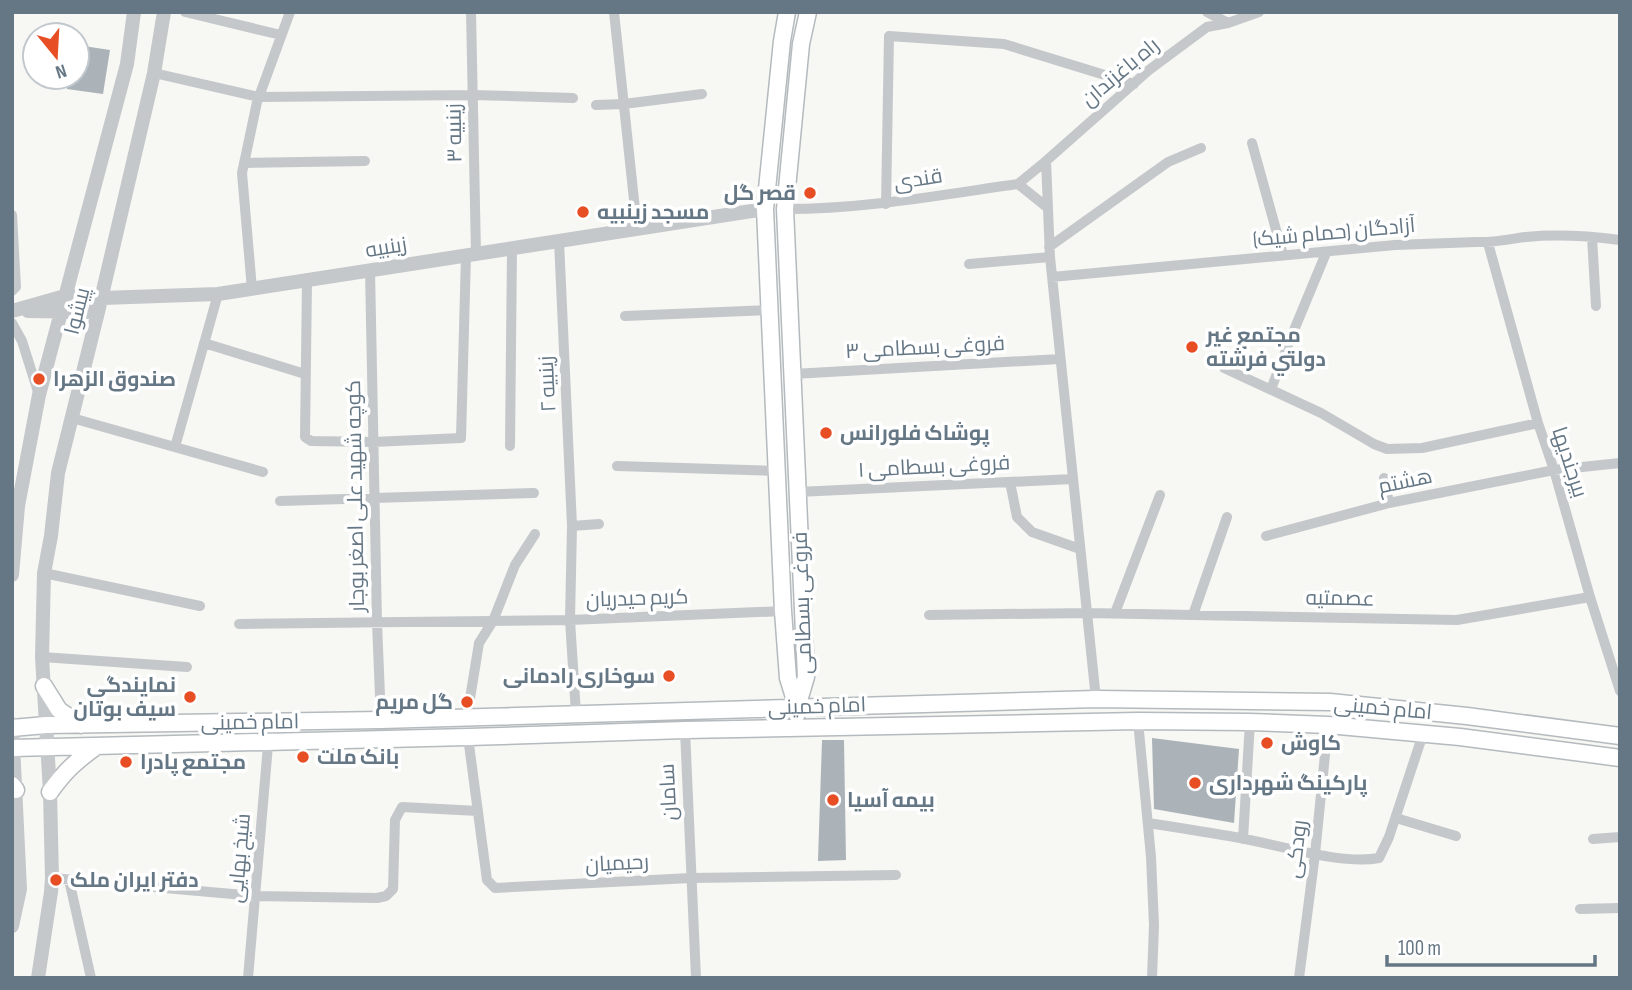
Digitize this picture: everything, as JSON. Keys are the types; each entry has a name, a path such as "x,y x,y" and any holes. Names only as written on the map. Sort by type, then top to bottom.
{"main road":[{"name":"فروغی بسطامی","path":"787,12 765,209 783,611 788,678 797,707"},
{"name":"فروغی بسطامی","path":"797,707 806,677 785,209 807,12"},
{"path":"765,209 785,209"},
{"path":"44,686 59,710 81,724"},
{"name":"امام خمینی","path":"12,726 381,720 1096,699 1330,702 1620,736"},
{"path":"797,707 798,728"},
{"name":"امام خمینی","path":"13,748 1139,721 1328,725 1526,745 1620,758"},
{"path":"50,792 73,763 97,746"}],"street":[{"name":"پیشوا","path":"12,575 15,502 38,394 127,64 134,12"},
{"name":"پیشوا","path":"38,978 52,878 42,657 44,573 58,473 154,73 164,12"},
{"path":"185,12 281,35"},
{"path":"252,289 243,168 258,97 290,12"},
{"name":"زینبیه ۳","path":"373,442 461,438 471,254 471,12"},
{"path":"614,12 638,228"},
{"path":"1207,12 1228,23"},
{"name":"راه باغزندان","path":"1018,184 1149,70 1207,27 1259,12"},
{"path":"886,204 889,36 1004,44 1134,84"},
{"path":"154,73 258,97 473,95 573,99"},
{"path":"596,105 702,94"},
{"path":"1252,143 1283,255"},
{"path":"969,264 1049,252 1168,162 1201,148"},
{"path":"243,168 365,161"},
{"path":"1046,161 1049,252 1096,699"},
{"path":"1018,184 1048,208"},
{"name":"قندی","path":"785,209 886,204 1018,184"},
{"name":"زینبیه","path":"12,311 60,312 100,305 218,294 765,209"},
{"path":"12,215 16,287 12,291"},
{"name":"آزادگان (حمام شیک)","path":"1052,277 1395,246 1488,243 1527,237 1620,240"},
{"path":"1592,237 1596,306"},
{"name":"زینبیه ۲","path":"559,241 572,526 570,620 576,714"},
{"name":"بیرجندیها","path":"1488,243 1538,423 1620,691"},
{"path":"510,446 512,248"},
{"path":"1271,389 1326,253"},
{"name":"کوچه شهید علی اصغر بوجار","path":"370,270 381,720"},
{"path":"307,280 305,437 311,441 373,442"},
{"path":"175,447 218,294"},
{"name":"زینبیه","path":"12,311 65,296 100,305"},
{"path":"625,316 769,310"},
{"path":"12,323 22,341 38,394"},
{"path":"204,344 305,374"},
{"name":"فروغی بسطامی ۳","path":"793,374 1060,359"},
{"path":"1224,368 1321,413 1387,449 1422,447 1538,423"},
{"path":"72,418 263,472"},
{"name":"هشتم","path":"1266,536 1389,503 1554,470 1620,463"},
{"path":"617,466 777,471"},
{"path":"1384,478 1389,503"},
{"name":"فروغی بسطامی ۱","path":"798,492 1073,479"},
{"path":"1010,482 1017,517 1032,532 1080,549"},
{"path":"280,501 534,493"},
{"path":"1115,613 1160,495"},
{"path":"1193,615 1227,517"},
{"path":"572,526 599,524"},
{"path":"467,717 479,643 493,621 515,565 536,534"},
{"path":"44,573 200,606"},
{"name":"عصمتیه","path":"929,615 1115,613 1457,620 1590,597"},
{"name":"کریم حیدریان","path":"239,624 570,620 783,611"},
{"path":"42,657 187,667"},
{"path":"1139,721 1154,925 1152,978"},
{"name":"شیخ بهایی","path":"248,978 270,722"},
{"path":"1243,839 1250,722"},
{"name":"رودکی","path":"1299,978 1328,725"},
{"path":"12,726 16,875 20,888 12,926"},
{"name":"سامان","path":"685,730 696,978"},
{"path":"1148,822 1364,861 1379,858 1396,818 1423,734"},
{"name":"رحیمیان","path":"468,737 487,880 495,888 691,878 896,875"},
{"path":"52,878 255,896 386,897 393,889 395,820 402,807 478,811"},
{"path":"1396,818 1456,836"},
{"path":"1593,839 1620,837"},
{"path":"69,880 91,978"},
{"path":"1580,909 1620,908"}],"building":[{"path":"91,47 110,50 103,94 81,91 91,91"},
{"name":"پارکینگ شهرداری","path":"1152,738 1239,749 1234,823 1154,809"},
{"name":"بیمه آسیا","path":"822,740 844,740 846,860 818,861"}],"place":[{"name":"قصر گل","path":"810,193"},
{"name":"مسجد زینبیه","path":"583,212"},
{"name":"مجتمع غير دولتي فرشته","path":"1192,347"},
{"name":"صندوق الزهرا","path":"39,379"},
{"name":"پوشاک فلورانس","path":"826,433"},
{"name":"سوخاری رادمانی","path":"669,676"},
{"name":"نمایندگی سیف بوتان","path":"190,697"},
{"name":"گل مریم","path":"467,702"},
{"name":"کاوش","path":"1267,743"},
{"name":"بانک ملت","path":"303,757"},
{"name":"مجتمع پادرا","path":"126,762"},
{"name":"پارکینگ شهرداری","path":"1195,783"},
{"name":"بیمه آسیا","path":"833,800"},
{"name":"دفتر ایران ملک","path":"56,880"}]}
